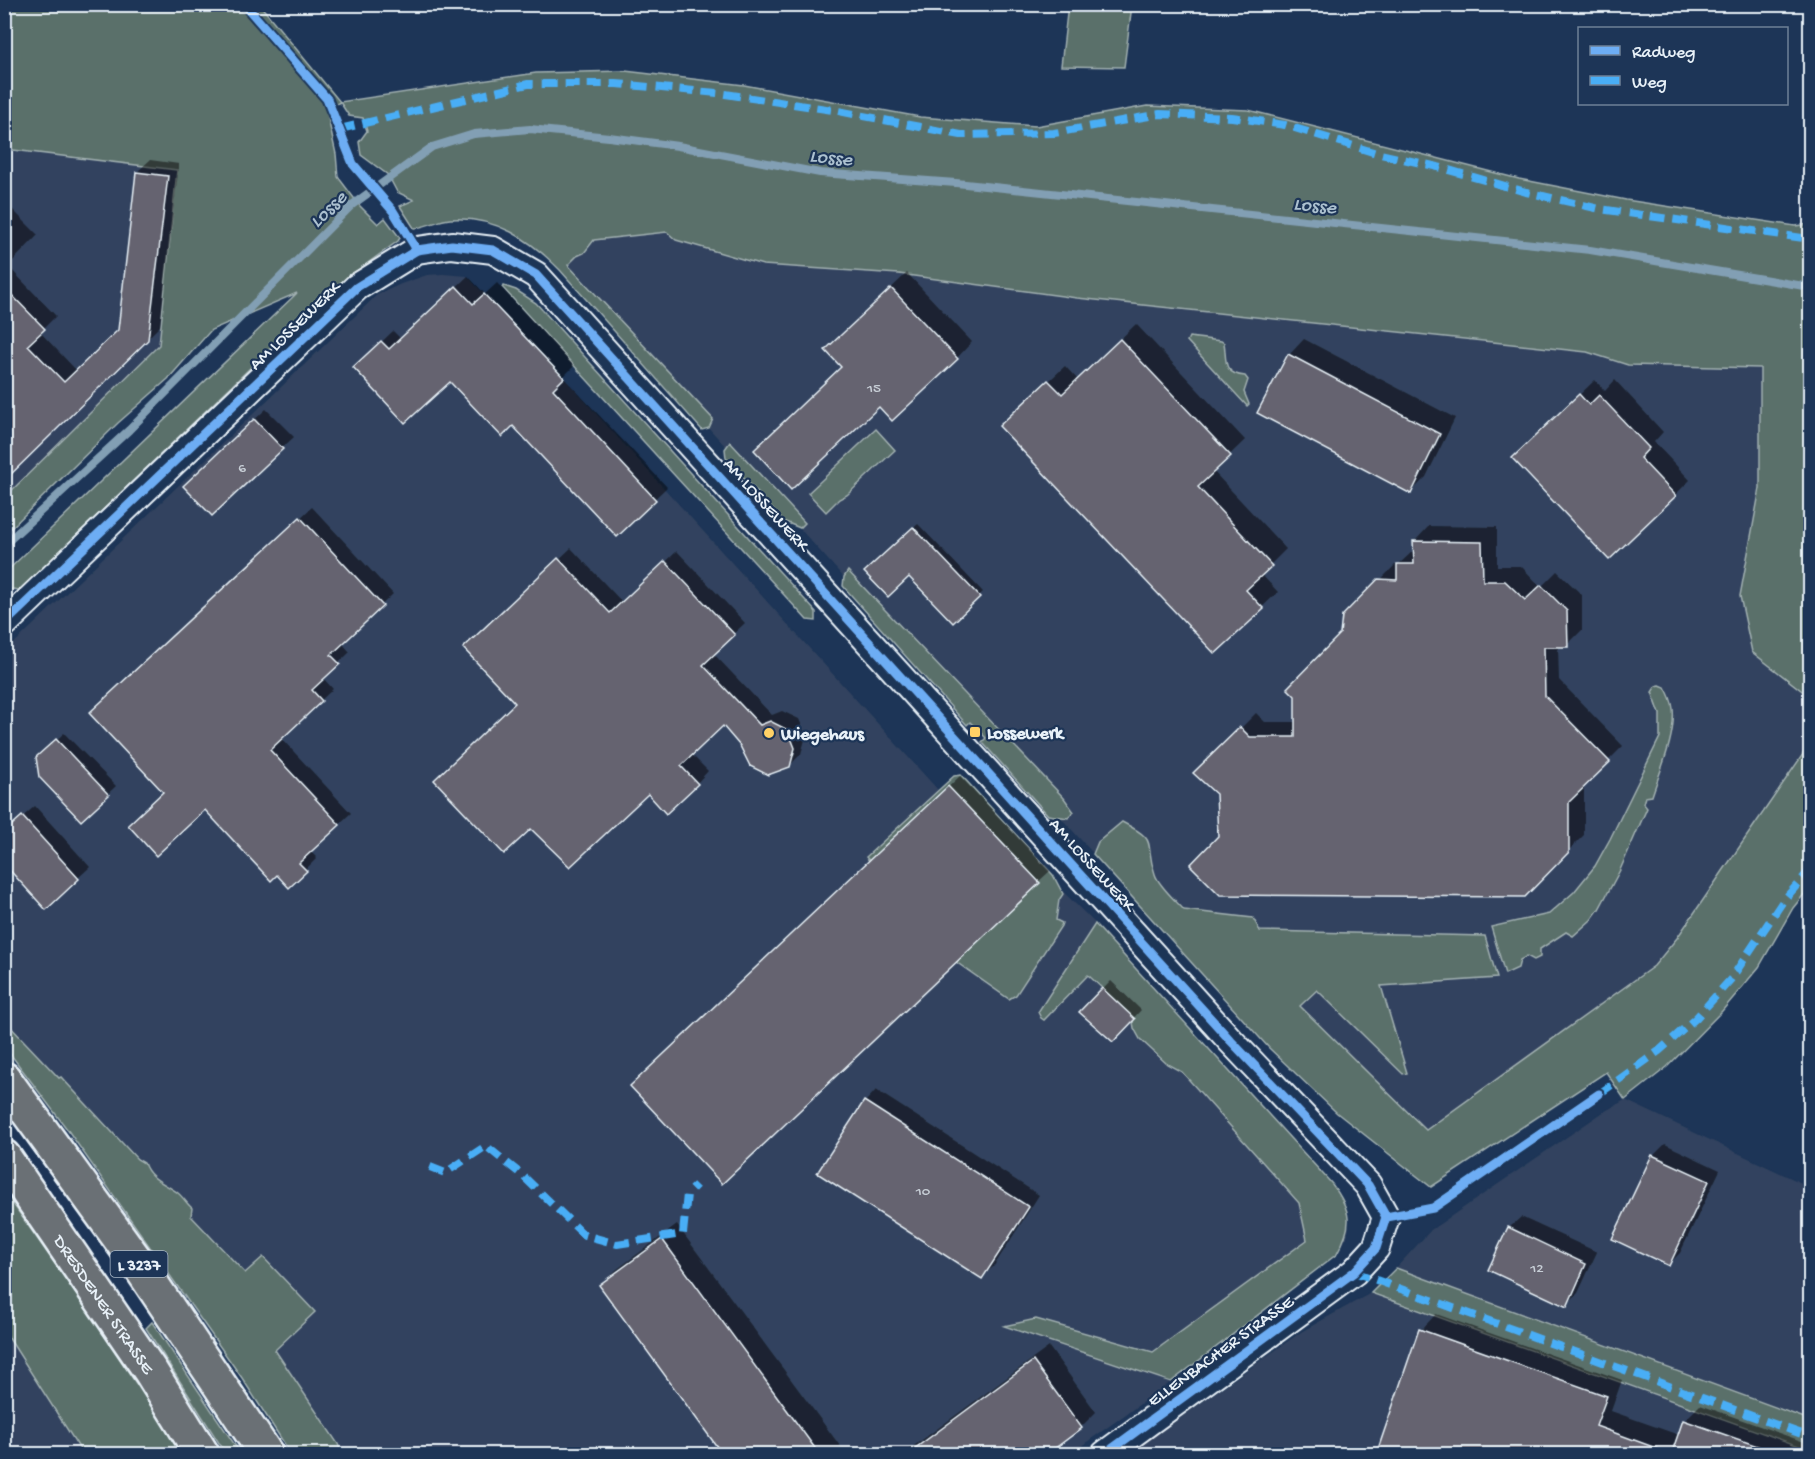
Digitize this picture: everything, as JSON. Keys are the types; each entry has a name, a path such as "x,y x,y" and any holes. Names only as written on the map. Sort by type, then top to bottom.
{"main road":[{"name":"L 3237","path":"4,1079 139,1265 266,1455"},
{"name":"DRESDENER STRASSE","path":"4,1157 151,1372 202,1455"}],"street":[{"name":"AM LOSSEWERK","path":"4,624 357,287 417,250 453,244 493,250 536,275 1223,1033 1368,1185 1386,1217 1376,1248 1354,1272"},
{"name":"ELLENBACHER STRASSE","path":"1106,1455 1354,1272"}],"shaded area":[{"path":"5,150 177,170 159,345 5,497"},
{"path":"667,232 763,265 899,274 1587,352 1628,365 1761,368 1810,658 1810,851 1431,1187 1337,1113 1269,1048 558,261 594,240"},
{"path":"427,275 467,276 564,378 938,790 954,776 1046,875 1103,931 1341,1197 1348,1212 1349,1227 1347,1237 1337,1254 1171,1382 1070,1454 342,1454 338,1444 274,1350 315,1312 263,1257 245,1274 5,1021 5,652 377,295"},
{"path":"1625,1100 1810,1187 1810,1420 1396,1268 1431,1230 1602,1113"},
{"path":"1371,1293 1810,1450 1810,1454 1129,1454 1301,1332"},
{"path":"4,1332 6,1332 83,1454 5,1454"}],"green space":[{"path":"5,4 260,5 340,102 326,109 336,154 338,177 360,206 378,224 385,218 400,238 332,289 20,590 12,589 5,596 5,573 297,293 211,330 168,379 118,423 5,534 5,497 159,345 177,170 5,149"},
{"path":"1068,5 1132,5 1124,67 1061,66"},
{"path":"625,71 744,85 920,117 1036,126 1147,106 1248,110 1519,179 1626,200 1795,226 1810,224 1810,697 1752,652 1740,596 1760,488 1760,368 1628,365 1587,352 1077,298 899,274 763,265 676,240 667,232 594,240 584,253 568,265 713,419 709,428 702,430 560,270 524,239 497,226 466,219 450,219 414,228 400,206 414,200 397,192 388,175 361,155 359,142 367,131 363,118 349,116 340,102 536,73"},
{"path":"502,287 516,290 536,303 816,612 816,621 807,620"},
{"path":"1189,337 1224,343 1229,369 1237,375 1245,376 1248,380 1244,392 1249,404 1247,406 1187,341"},
{"path":"876,429 895,450 826,512 808,493"},
{"path":"730,442 805,523 800,528 783,521 726,458 725,449"},
{"path":"848,571 1064,798 1074,812 1068,818 1048,815 982,742 986,738 970,722 967,725 843,586 844,577"},
{"path":"1656,686 1665,687 1673,706 1670,741 1652,796 1645,797 1643,803 1647,808 1620,870 1591,920 1573,936 1566,932 1540,949 1540,957 1534,960 1527,956 1520,960 1518,968 1505,974 1491,927 1549,914 1574,892 1595,866 1660,737 1660,714 1652,692"},
{"path":"1810,744 1810,887 1793,908 1759,967 1722,1011 1667,1067 1625,1100 1606,1072 1431,1187 1337,1113 1269,1048 1093,854 1098,842 1122,822 1142,834 1149,843 1157,878 1163,888 1184,910 1253,918 1260,931 1485,936 1497,978 1381,986 1407,1073 1403,1074 1317,990 1300,1006 1426,1130 1654,966 1677,938"},
{"path":"961,775 1053,875 1063,894 1059,900 1056,920 1062,923 1061,926 1016,995 1009,999 956,962 866,857 954,776"},
{"path":"1095,924 1332,1184 1347,1210 1346,1235 1337,1254 1171,1382 1004,1326 1036,1319 1153,1352 1307,1240 1299,1203 1182,1072 1167,1064 1140,1039 1134,1028 1132,1016 1088,975 1044,1020 1041,1018 1038,1012"},
{"path":"5,1021 137,1159 144,1163 158,1181 182,1196 192,1208 191,1216 245,1273 263,1257 315,1312 275,1350 338,1444 342,1454 291,1454 242,1378 67,1129 5,1047"},
{"path":"4,1191 90,1314 183,1454 83,1454 5,1332"},
{"path":"1396,1268 1810,1420 1810,1450 1371,1293"},
{"path":"152,1322 241,1454 226,1454 146,1328"}],"building":[{"path":"136,172 168,176 148,340 4,481 4,287 45,329 28,345 64,382 118,330"},
{"path":"456,286 473,304 484,294 564,378 553,389 656,500 617,537 513,426 502,437 450,382 405,423 353,367 381,341 389,349"},
{"path":"891,288 958,359 892,421 879,407 791,490 754,450 841,367 825,350"},
{"path":"1120,339 1231,456 1198,487 1272,566 1246,590 1264,609 1215,654 999,426 1048,380 1062,394"},
{"path":"1288,354 1440,434 1411,494 1257,413"},
{"path":"1579,394 1589,405 1599,395 1649,448 1640,458 1676,496 1609,560 1512,458"},
{"path":"254,419 283,449 212,516 183,486"},
{"path":"300,517 383,606 331,655 340,664 312,690 322,701 270,750 340,825 299,863 307,871 289,888 277,875 271,881 205,810 156,856 128,825 163,792 89,713"},
{"path":"913,527 980,597 953,623 909,577 888,597 864,572"},
{"path":"1413,541 1482,542 1483,581 1505,581 1525,600 1541,585 1567,611 1568,647 1544,647 1545,696 1610,762 1569,802 1569,852 1525,897 1220,895 1190,865 1218,836 1216,794 1193,773 1240,727 1250,737 1295,737 1295,696 1287,688 1340,634 1342,616 1378,579 1397,580 1397,564 1414,564"},
{"path":"558,558 610,613 665,561 735,635 703,665 760,725 770,721 788,730 795,748 790,767 768,775 750,766 740,746 723,726 681,766 698,784 666,814 648,794 570,867 531,829 504,854 434,780 515,703 463,648"},
{"path":"56,739 109,795 81,821 39,777 36,757"},
{"path":"948,786 1040,883 722,1184 630,1086"},
{"path":"22,816 79,879 46,910 4,864 4,832"},
{"path":"1102,988 1135,1019 1113,1042 1079,1012"},
{"path":"864,1101 1029,1207 982,1279 817,1173"},
{"path":"1652,1155 1709,1181 1669,1266 1612,1239"},
{"path":"1508,1227 1586,1264 1567,1307 1488,1270"},
{"path":"662,1239 820,1455 723,1455 599,1285"},
{"path":"1419,1329 1607,1396 1596,1426 1667,1452 1667,1455 1376,1455"},
{"path":"1033,1361 1082,1428 1046,1455 906,1455"},
{"path":"1683,1420 1772,1451 1772,1455 1671,1455"}],"waterway":[{"name":"Losse","path":"4,545 129,430 352,205 432,147 474,134 530,129 609,137 678,146 820,173 956,183 1590,250 1810,287"}],"marked path":[{"path":"340,129 528,84 616,84 718,93 833,110 961,135 1054,133 1160,114 1232,117 1285,125 1376,153 1600,209 1810,239"},
{"path":"1599,1094 1659,1051 1696,1018 1731,979 1783,901 1810,870"},
{"path":"430,1167 445,1173 486,1146 522,1175 584,1235 617,1244 683,1234 687,1194 696,1185"},
{"path":"1354,1272 1810,1437"}],"cycle path":[{"path":"244,4 327,99 353,164 393,211 417,250"},
{"path":"4,624 357,287 417,250 452,245 493,250 536,275 1231,1041 1368,1185 1386,1217 1376,1248 1354,1272 1105,1454"},
{"path":"1386,1217 1433,1208 1599,1094"}],"place":[{"name":"Lossewerk","path":"975,732"},
{"name":"Wiegehaus","path":"769,733"}]}
